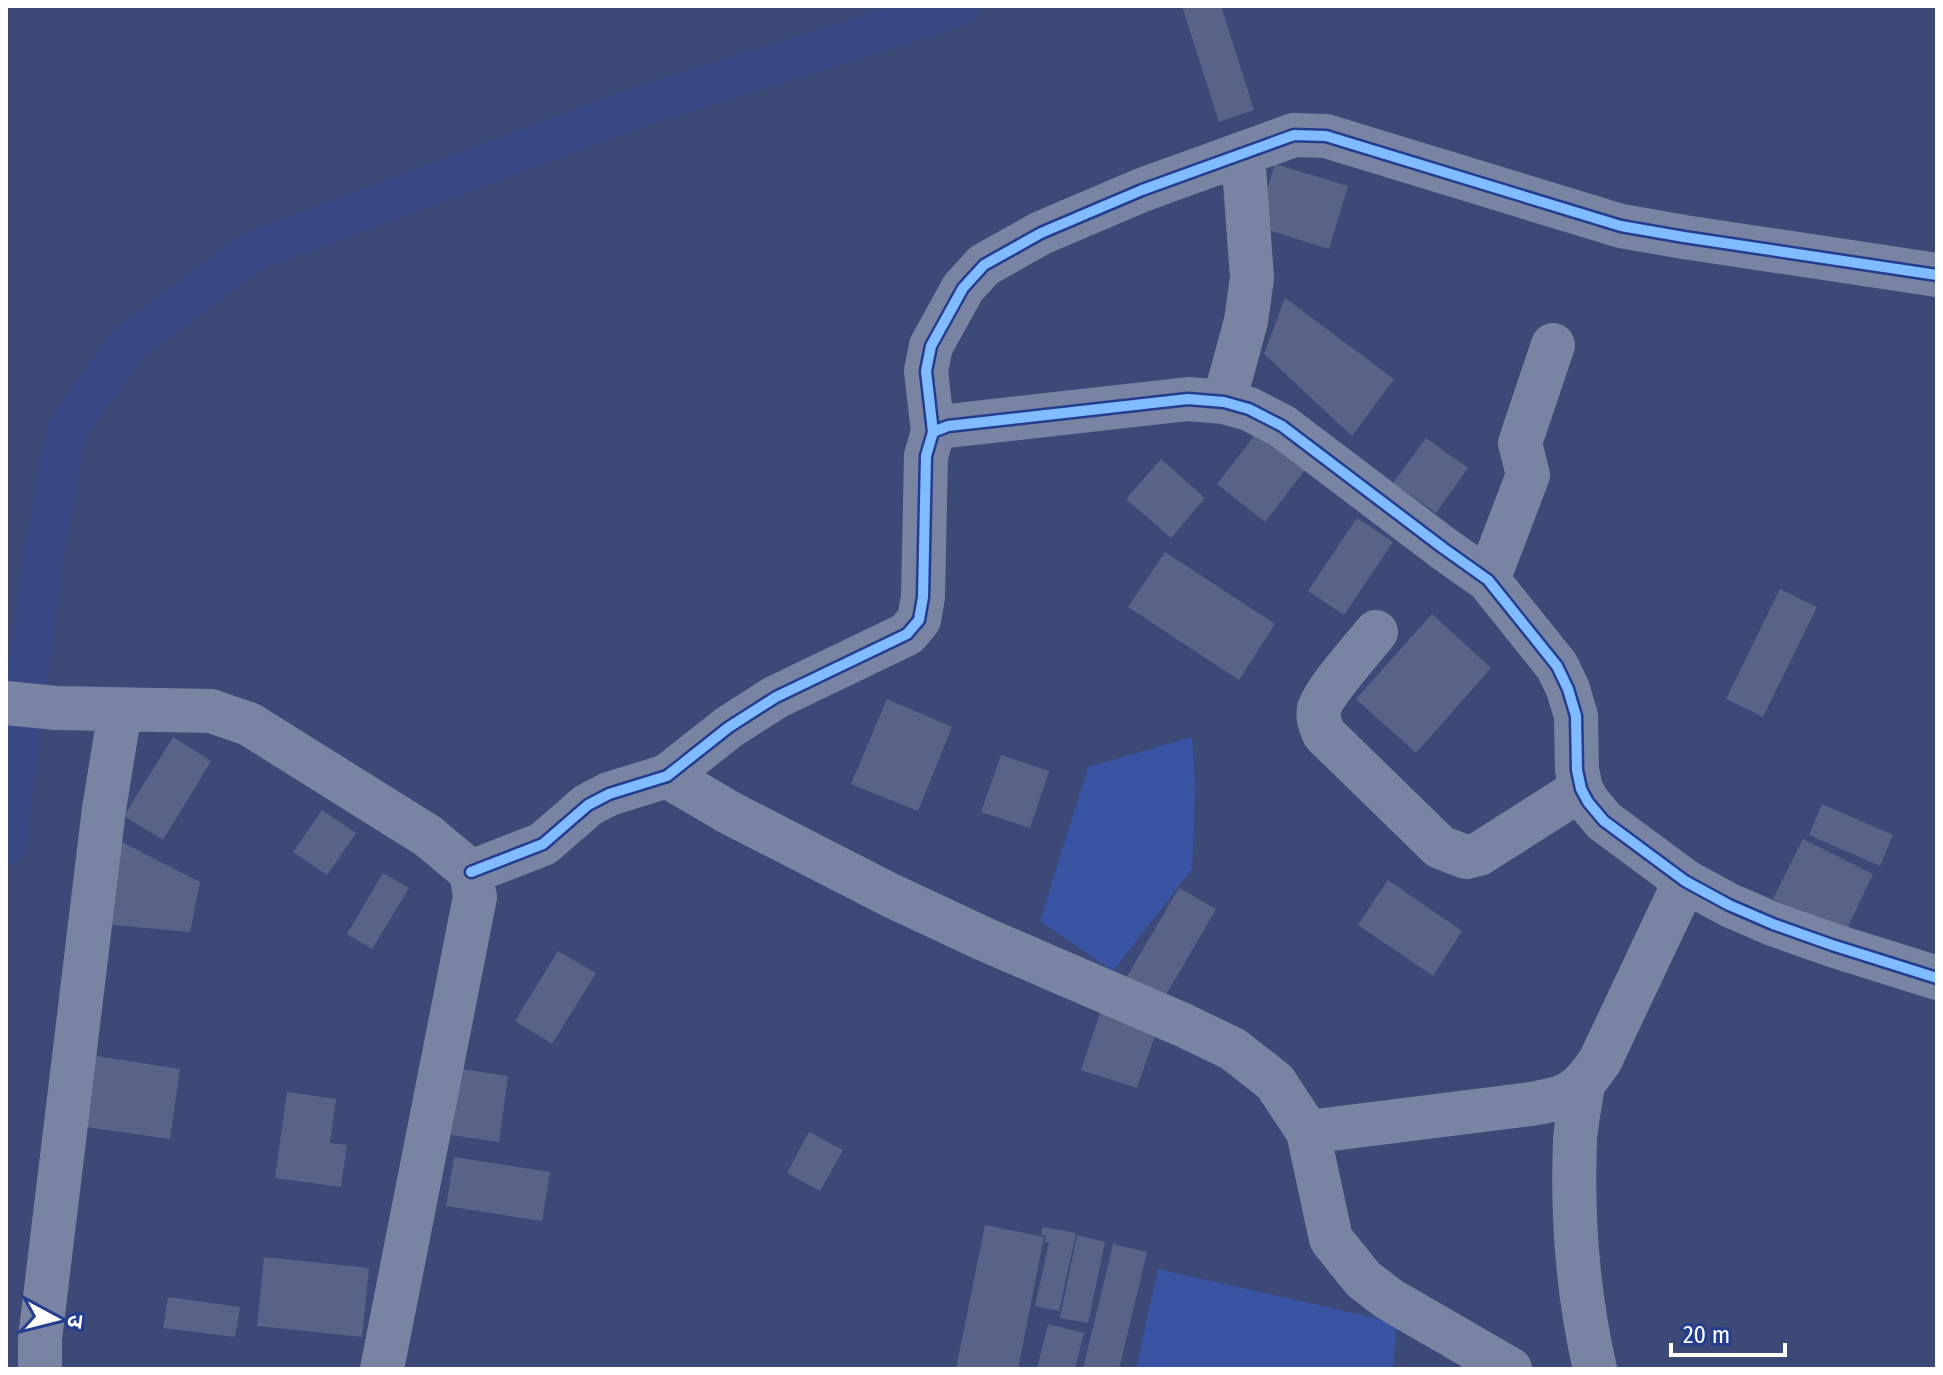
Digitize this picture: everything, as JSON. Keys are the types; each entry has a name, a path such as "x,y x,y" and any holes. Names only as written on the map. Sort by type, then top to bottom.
{"street":[{"path":"471,872 543,844 588,805 609,794 667,776 729,727 776,697 907,634 919,620 923,597 926,456 933,432 926,371 931,346 963,288 984,265 1055,227 1142,190 1294,135 1326,136 1621,226 1937,275"},
{"path":"1224,402 1246,321 1252,278 1243,154"},
{"path":"1488,580 1528,475 1520,443 1553,345"},
{"path":"933,432 948,426 1188,399 1224,402 1249,409 1282,426 1488,580 1557,666 1576,716 1577,770 1581,789 1604,821 1685,881 1729,905 1832,945 1937,978"},
{"path":"1376,632 1328,692 1319,708 1319,722 1324,734 1440,847 1466,857 1479,854 1581,789"},
{"path":"6,703 120,711 211,711 249,724 428,836 471,872 475,897 382,1369"},
{"path":"40,1369 40,1339 102,824 120,711"},
{"path":"667,776 730,813 916,908 1233,1049 1275,1082 1308,1132 1331,1239 1363,1279 1389,1299 1510,1369"},
{"path":"1595,1369 1581,1297 1575,1213 1575,1139 1583,1086 1600,1061 1685,881"},
{"path":"1308,1132 1531,1104 1560,1099 1583,1086"}],"shaded area":[{"path":"1192,737 1195,787 1192,869 1113,971 1040,921 1088,767"},
{"path":"1158,1269 1397,1323 1393,1369 1136,1369"}],"building":[{"path":"1182,6 1221,6 1254,110 1219,122"},
{"path":"1275,164 1348,186 1329,249 1256,226"},
{"path":"1285,298 1394,379 1352,436 1264,354"},
{"path":"1261,427 1309,465 1265,522 1217,484"},
{"path":"1426,438 1468,468 1436,513 1393,483"},
{"path":"1161,459 1205,498 1171,538 1126,499"},
{"path":"1357,518 1393,542 1344,615 1308,591"},
{"path":"1165,552 1275,624 1239,680 1128,607"},
{"path":"1780,589 1817,607 1763,717 1726,699"},
{"path":"1432,614 1491,668 1416,753 1356,699"},
{"path":"887,699 952,727 918,811 851,784"},
{"path":"173,737 211,761 163,840 124,816"},
{"path":"1001,755 1049,771 1030,828 981,812"},
{"path":"1822,804 1893,835 1880,866 1809,835"},
{"path":"322,810 356,833 327,875 293,852"},
{"path":"112,837 200,882 190,932 102,924"},
{"path":"1803,839 1873,874 1844,935 1773,899"},
{"path":"383,873 409,888 372,949 347,934"},
{"path":"1388,880 1462,931 1433,976 1358,925"},
{"path":"1179,888 1216,909 1159,1007 1122,985"},
{"path":"558,951 596,973 552,1044 515,1021"},
{"path":"1104,1002 1160,1021 1137,1088 1081,1070"},
{"path":"96,1056 180,1069 170,1139 86,1127"},
{"path":"461,1069 508,1076 499,1142 451,1135"},
{"path":"287,1092 336,1099 330,1143 347,1145 341,1187 275,1178"},
{"path":"809,1132 843,1150 820,1191 787,1173"},
{"path":"454,1157 550,1172 542,1221 446,1206"},
{"path":"985,1225 1044,1237 1018,1369 956,1369"},
{"path":"1043,1227 1076,1233 1059,1311 1035,1306 1049,1242 1045,1242 1046,1236 1041,1235"},
{"path":"1077,1235 1105,1242 1088,1323 1060,1318"},
{"path":"1113,1244 1147,1252 1119,1369 1083,1369"},
{"path":"264,1257 369,1268 362,1337 257,1326"},
{"path":"168,1297 240,1307 235,1337 163,1328"},
{"path":"1048,1324 1084,1333 1075,1369 1037,1369"}],"waterway":[{"path":"6,845 43,559 66,431 128,344 253,251 644,105 960,6"}],"cycle path":[{"path":"933,432 926,371 931,346 963,288 984,265 1041,233 1142,190 1294,135 1326,136 1621,226 1937,275"},
{"path":"471,872 543,844 588,805 609,794 667,776 729,727 776,697 907,634 919,620 923,597 926,456 933,432 948,426 1188,399 1224,402 1249,409 1282,426 1488,580 1557,666 1576,716 1577,770 1581,789 1604,821 1685,881 1729,905 1832,945 1937,978"}]}
